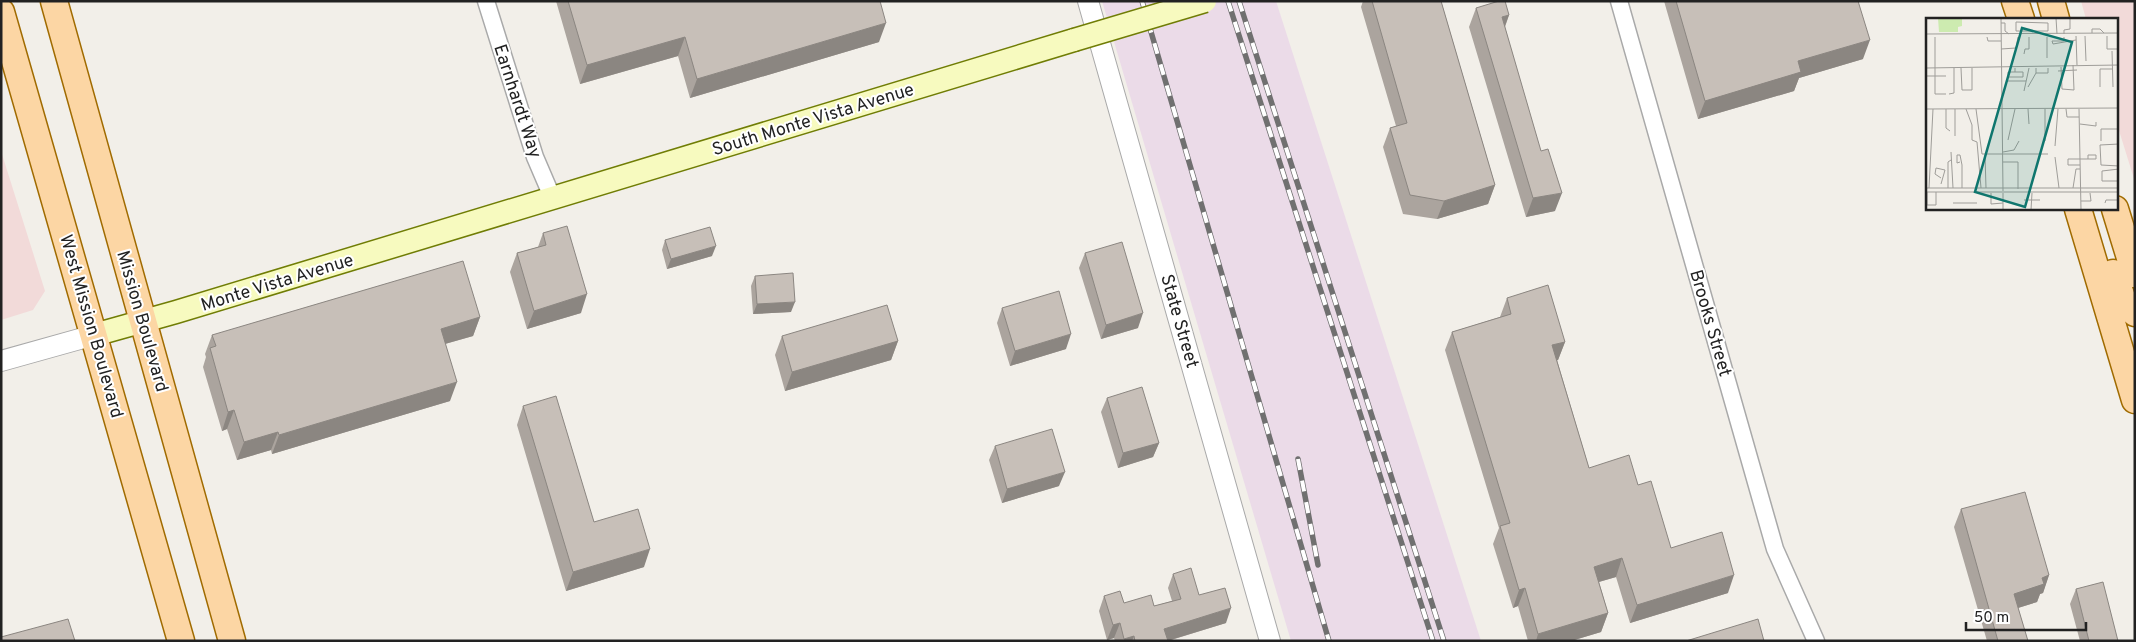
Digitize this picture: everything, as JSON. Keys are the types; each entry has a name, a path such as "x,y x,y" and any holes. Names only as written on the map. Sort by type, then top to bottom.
{"main road":[{"name":"Mission Boulevard","path":"54,1 232,641"},
{"name":"South Monte Vista Avenue","path":"552,199 1205,1"},
{"path":"2015,1 2020,18"},
{"path":"2051,1 2056,18"},
{"name":"West Mission Boulevard","path":"1,12 181,641"},
{"name":"Monte Vista Avenue","path":"94,335 552,199"},
{"path":"2078,210 2135,400"},
{"path":"2090,210 2124,303 2135,313"},
{"path":"2115,210 2135,274"}],"street":[{"name":"Earnhardt Way","path":"486,1 535,157 552,199"},
{"name":"State Street","path":"1088,1 1270,641"},
{"name":"Brooks Street","path":"1619,1 1775,549 1816,641"},
{"name":"Monte Vista Avenue","path":"1,361 94,335"}],"shaded area":[{"path":"1102,1 1276,1 1481,641 1291,641"},
{"path":"2081,1 2135,1 2135,182 2118,127 2118,18 2086,18"},
{"path":"1,151 45,291 33,310 1,320"}],"building":[{"path":"568,1 880,1 886,23 697,79 685,37 587,65"},
{"path":"1372,1 1441,1 1495,185 1444,201 1410,195 1390,128 1407,123"},
{"path":"1505,1 1509,15 1502,17 1541,151 1548,149 1562,193 1533,198 1476,8"},
{"path":"1676,1 1858,1 1870,40 1798,61 1801,72 1705,101"},
{"path":"567,226 587,294 534,311 517,253 546,245 543,233"},
{"path":"710,227 716,246 671,259 665,240"},
{"path":"1122,242 1143,313 1106,325 1085,253"},
{"path":"463,261 480,317 441,329 457,382 279,435 278,432 244,442 234,410 228,412 210,348 216,346 212,335"},
{"path":"793,273 795,302 757,304 755,276"},
{"path":"1548,285 1565,342 1552,345 1589,468 1629,455 1638,485 1651,481 1671,548 1722,532 1734,575 1637,605 1622,558 1594,567 1608,613 1538,634 1525,588 1519,590 1500,526 1510,523 1452,332 1511,314 1507,298"},
{"path":"1059,291 1071,334 1015,351 1002,308"},
{"path":"887,305 898,341 792,372 782,336"},
{"path":"1142,387 1159,443 1123,453 1107,398"},
{"path":"556,396 594,522 638,509 650,549 573,572 523,406"},
{"path":"1052,429 1065,472 1007,489 995,446"},
{"path":"2025,492 2049,575 2042,578 2044,584 2014,594 2028,641 1998,641 1961,509"},
{"path":"1191,568 1199,595 1225,588 1231,608 1164,629 1168,641 1135,641 1134,636 1124,639 1120,623 1113,625 1104,596 1120,591 1124,603 1151,595 1154,606 1181,599 1173,574"},
{"path":"2103,582 2118,641 2089,641 2076,589"},
{"path":"68,619 75,641 1,641 1,637"},
{"path":"1758,619 1764,641 1686,641"}],"railway":[{"path":"1142,1 1329,641"},
{"path":"1228,1 1433,641"},
{"path":"1239,1 1444,641"},
{"path":"1298,459 1318,565"}]}
